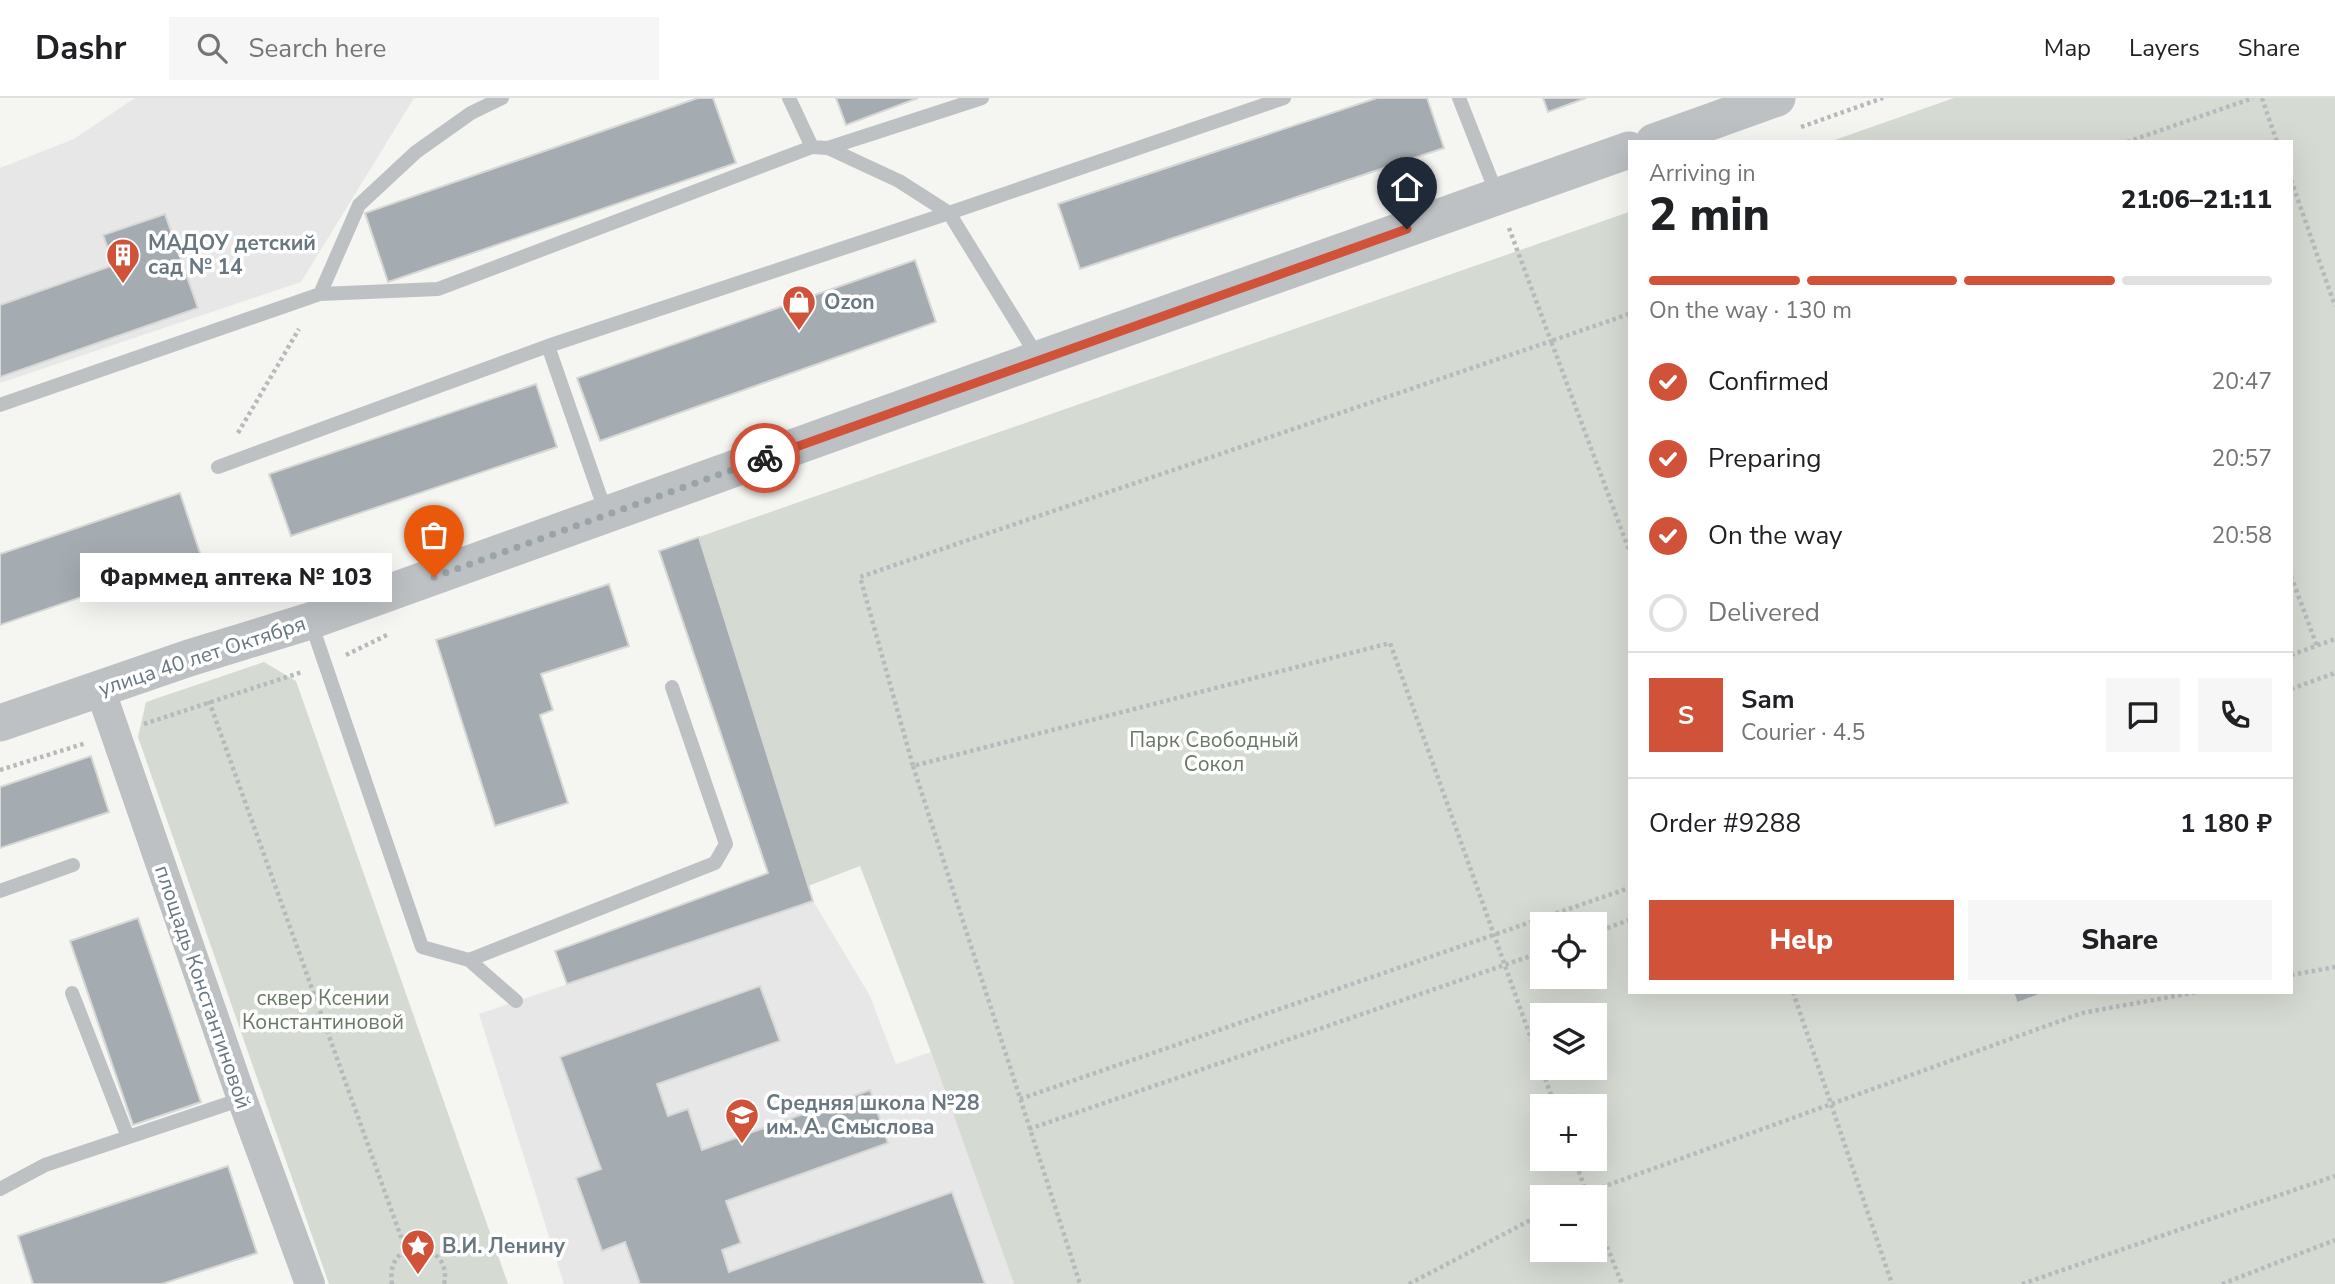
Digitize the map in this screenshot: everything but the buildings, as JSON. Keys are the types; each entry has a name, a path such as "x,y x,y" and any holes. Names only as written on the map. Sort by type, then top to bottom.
{"street":[{"path":"1660,140 1777,98"},
{"name":"улица 40 лет Октября","path":"0,723 189,658 310,621 1628,150"},
{"name":"площадь Константиновой","path":"100,690 242,1099 310,1284"}],"lane":[{"path":"320,294 359,205 416,152 471,113 502,98"},
{"path":"789,98 812,147"},
{"path":"828,148 982,98"},
{"path":"218,467 548,346 1284,98"},
{"path":"1459,98 1498,197"},
{"path":"0,405 320,294 438,289 812,147 828,148 899,180 949,213 1039,359"},
{"path":"548,346 607,514"},
{"path":"310,621 422,947 469,960 516,1001"},
{"path":"469,960 715,863 726,844 672,687"},
{"path":"0,891 73,865"},
{"path":"72,993 128,1137"},
{"path":"0,1189 45,1165 242,1099"}],"path":[{"path":"1796,129 1883,98"},
{"path":"2132,140 2253,98"},
{"path":"2262,98 2276,140"},
{"path":"2293,186 2335,306"},
{"path":"1498,197 1628,547"},
{"path":"218,467 320,294"},
{"path":"1080,1284 913,766 860,577 1628,314"},
{"path":"2293,581 2317,646"},
{"path":"2293,654 2335,639"},
{"path":"913,766 1390,643 1551,1094"},
{"path":"0,770 326,664"},
{"path":"2293,688 2335,673"},
{"path":"209,701 406,1251"},
{"path":"1020,1099 1628,888"},
{"path":"1607,928 1628,920"},
{"path":"1029,1129 1530,956"},
{"path":"2293,975 2335,967"},
{"path":"1794,994 1892,1284"},
{"path":"1607,1186 2082,1013 2186,994"},
{"path":"2022,1284 2335,1176"},
{"path":"1409,1284 1530,1220"},
{"path":"2222,1284 2335,1240"},
{"path":"1607,1246 1622,1284"},
{"path":"391,1284 391,1267 396,1259 406,1251 420,1248 436,1255 445,1271 444,1284"}],"shaded area":[{"path":"135,98 414,98 301,282 0,383 0,168 74,139"},
{"name":"Средняя школа №28 им. А. Смыслова","path":"813,901 870,996 896,1064 931,1052 1014,1284 564,1284 479,1014"}],"green space":[{"name":"Парк Свободный Сокол","path":"1954,98 2335,98 2335,1284 1014,1284 931,1052 860,866 808,886 699,537 1628,212 1628,994 2293,994 2293,140 1835,140"},
{"name":"сквер Ксении Константиновой","path":"264,662 296,681 508,1284 329,1284 138,737 146,702"}],"way so far":[{"path":"434,577 765,458"}],"place":[{"name":"МАДОУ детский сад № 14","path":"123,285"},
{"name":"Ozon","path":"799,332"},
{"name":"Фарммед аптека № 103","path":"434,577"},
{"name":"Средняя школа №28 им. А. Смыслова","path":"742,1145"},
{"name":"В.И. Ленину","path":"418,1276"}],"route":[{"path":"765,458 1407,229"}]}
